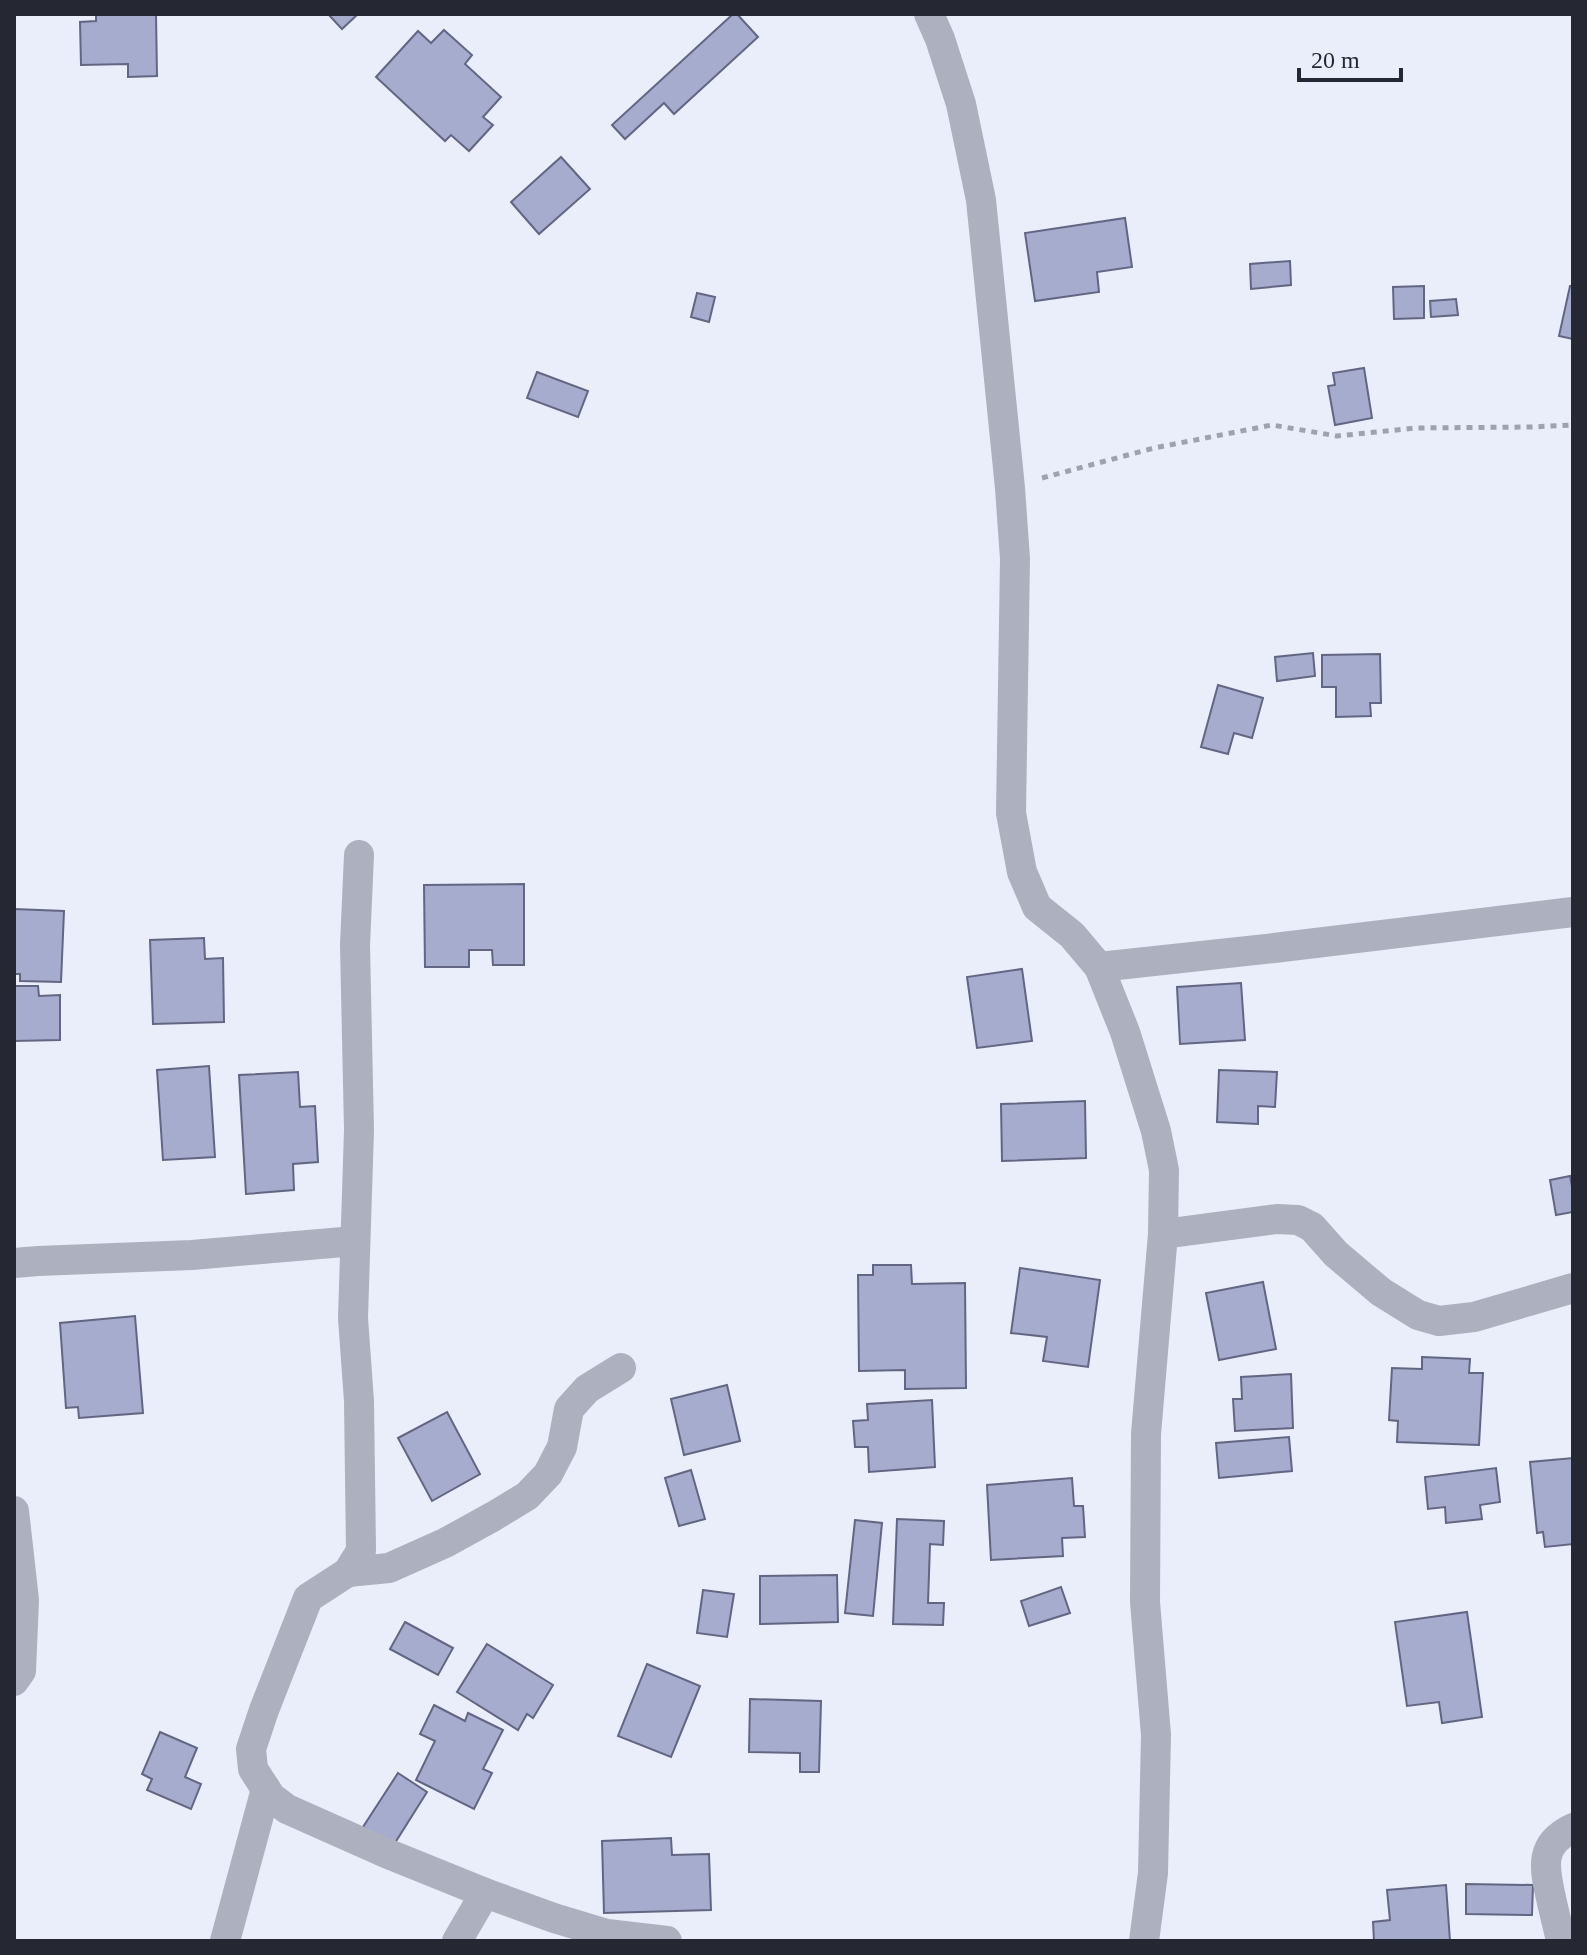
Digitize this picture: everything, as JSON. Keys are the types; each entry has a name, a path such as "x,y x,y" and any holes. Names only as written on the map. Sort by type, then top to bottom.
{"street":[{"path":"929,14 961,104 981,200 1015,559 1011,813 1022,872 1037,907 1072,935 1099,967 1125,1032 1156,1131 1164,1170 1163,1234 1145,1462 1145,1602 1156,1735 1153,1873 1144,1941"},
{"path":"359,855 355,945 359,1130 353,1318 359,1401 361,1551 348,1572 308,1598 251,1749 253,1769 271,1797 287,1809 386,1853 554,1918 607,1934 667,1941"},
{"path":"1099,967 1573,912"},
{"path":"1163,1234 1277,1219 1298,1220 1312,1227 1336,1254 1381,1292 1418,1315 1439,1321 1474,1317 1573,1288"},
{"path":"14,1263 192,1255 355,1241"},
{"path":"348,1572 389,1568 445,1543 527,1496 548,1474 562,1447 569,1409 587,1389 621,1368"},
{"path":"14,1511 24,1600 21,1671 14,1681"},
{"path":"225,1941 266,1789"},
{"path":"1561,1941 1545,1871 1545,1857 1553,1842 1573,1828"},
{"path":"457,1941 485,1893"}],"path":[{"path":"1010,488 1154,448 1272,425 1337,436 1416,428 1573,425"}],"building":[{"path":"96,14 156,14 157,76 128,77 128,64 81,65 80,22 96,21"},
{"path":"328,14 358,14 342,29"},
{"path":"733,14 737,14 758,37 674,114 664,103 625,139 612,125"},
{"path":"444,30 472,55 465,64 501,97 483,117 493,125 469,151 451,135 445,141 376,77 418,31 431,43"},
{"path":"561,157 590,189 539,234 511,202"},
{"path":"1125,218 1132,267 1097,272 1099,292 1035,301 1025,233"},
{"path":"1290,261 1291,285 1251,289 1250,264"},
{"path":"1424,286 1424,318 1394,319 1393,287"},
{"path":"1570,286 1573,286 1573,339 1559,336"},
{"path":"697,293 715,297 709,322 691,317"},
{"path":"1456,299 1458,315 1431,317 1430,301"},
{"path":"1364,368 1372,418 1335,425 1328,386 1335,385 1333,373"},
{"path":"537,372 588,391 578,417 527,398"},
{"path":"1313,653 1315,676 1277,681 1275,657"},
{"path":"1380,654 1381,703 1370,703 1371,716 1336,717 1336,687 1322,687 1322,655"},
{"path":"1218,685 1263,698 1252,738 1234,733 1228,754 1201,747"},
{"path":"524,884 524,965 493,965 492,950 469,950 469,967 425,967 424,885"},
{"path":"14,909 64,911 61,982 20,981 20,974 14,974"},
{"path":"204,938 205,959 223,958 224,1022 153,1024 150,940"},
{"path":"1022,969 1032,1041 977,1048 967,977"},
{"path":"1241,983 1245,1040 1180,1044 1177,987"},
{"path":"14,986 38,986 39,996 60,995 60,1040 14,1041"},
{"path":"209,1066 215,1157 163,1160 157,1070"},
{"path":"1219,1070 1277,1072 1275,1107 1258,1106 1258,1124 1217,1122"},
{"path":"298,1072 300,1107 315,1106 318,1162 293,1164 294,1190 246,1194 239,1075"},
{"path":"1085,1101 1086,1158 1002,1161 1001,1104"},
{"path":"1570,1176 1573,1212 1556,1215 1550,1180"},
{"path":"873,1265 911,1265 912,1284 965,1283 966,1388 905,1389 905,1370 859,1371 858,1275 873,1275"},
{"path":"1020,1268 1100,1280 1088,1367 1043,1361 1047,1337 1011,1333"},
{"path":"1263,1282 1276,1349 1219,1360 1206,1293"},
{"path":"135,1316 143,1413 79,1418 78,1407 66,1408 60,1323"},
{"path":"1422,1357 1470,1359 1469,1373 1483,1373 1479,1445 1397,1442 1398,1421 1389,1420 1392,1368 1422,1369"},
{"path":"1291,1374 1293,1428 1235,1431 1233,1399 1242,1399 1241,1377"},
{"path":"727,1385 740,1441 684,1455 671,1399"},
{"path":"932,1400 935,1467 869,1472 868,1447 855,1447 853,1421 868,1420 867,1404"},
{"path":"447,1412 480,1474 432,1501 398,1438"},
{"path":"1289,1437 1292,1471 1219,1478 1216,1443"},
{"path":"1573,1458 1573,1544 1545,1547 1543,1532 1537,1533 1530,1462"},
{"path":"1496,1468 1500,1502 1480,1505 1482,1519 1446,1523 1445,1507 1428,1509 1425,1477"},
{"path":"691,1470 705,1519 679,1526 665,1478"},
{"path":"1072,1478 1074,1506 1083,1506 1085,1537 1062,1538 1063,1556 991,1560 987,1485"},
{"path":"897,1519 944,1521 943,1545 930,1544 928,1603 944,1603 943,1625 893,1624"},
{"path":"855,1520 882,1523 873,1616 845,1613"},
{"path":"837,1575 838,1622 760,1624 760,1576"},
{"path":"1061,1587 1070,1613 1029,1626 1021,1601"},
{"path":"703,1590 734,1594 727,1637 697,1633"},
{"path":"1467,1612 1482,1717 1442,1723 1439,1702 1407,1706 1395,1622"},
{"path":"405,1622 453,1648 438,1675 390,1649"},
{"path":"487,1644 553,1685 533,1718 527,1714 518,1730 457,1692"},
{"path":"647,1664 700,1686 671,1757 618,1736"},
{"path":"750,1699 821,1701 819,1772 800,1772 800,1753 749,1752"},
{"path":"434,1705 465,1721 468,1713 503,1730 483,1769 492,1773 474,1809 416,1780 435,1741 420,1734"},
{"path":"160,1732 197,1748 185,1777 201,1784 191,1809 147,1790 152,1779 142,1774"},
{"path":"398,1773 427,1792 393,1846 363,1827"},
{"path":"671,1838 672,1855 709,1854 711,1910 604,1913 602,1841"},
{"path":"1466,1884 1533,1885 1532,1915 1466,1914"},
{"path":"1446,1885 1450,1941 1374,1941 1373,1922 1390,1920 1387,1890"}]}
